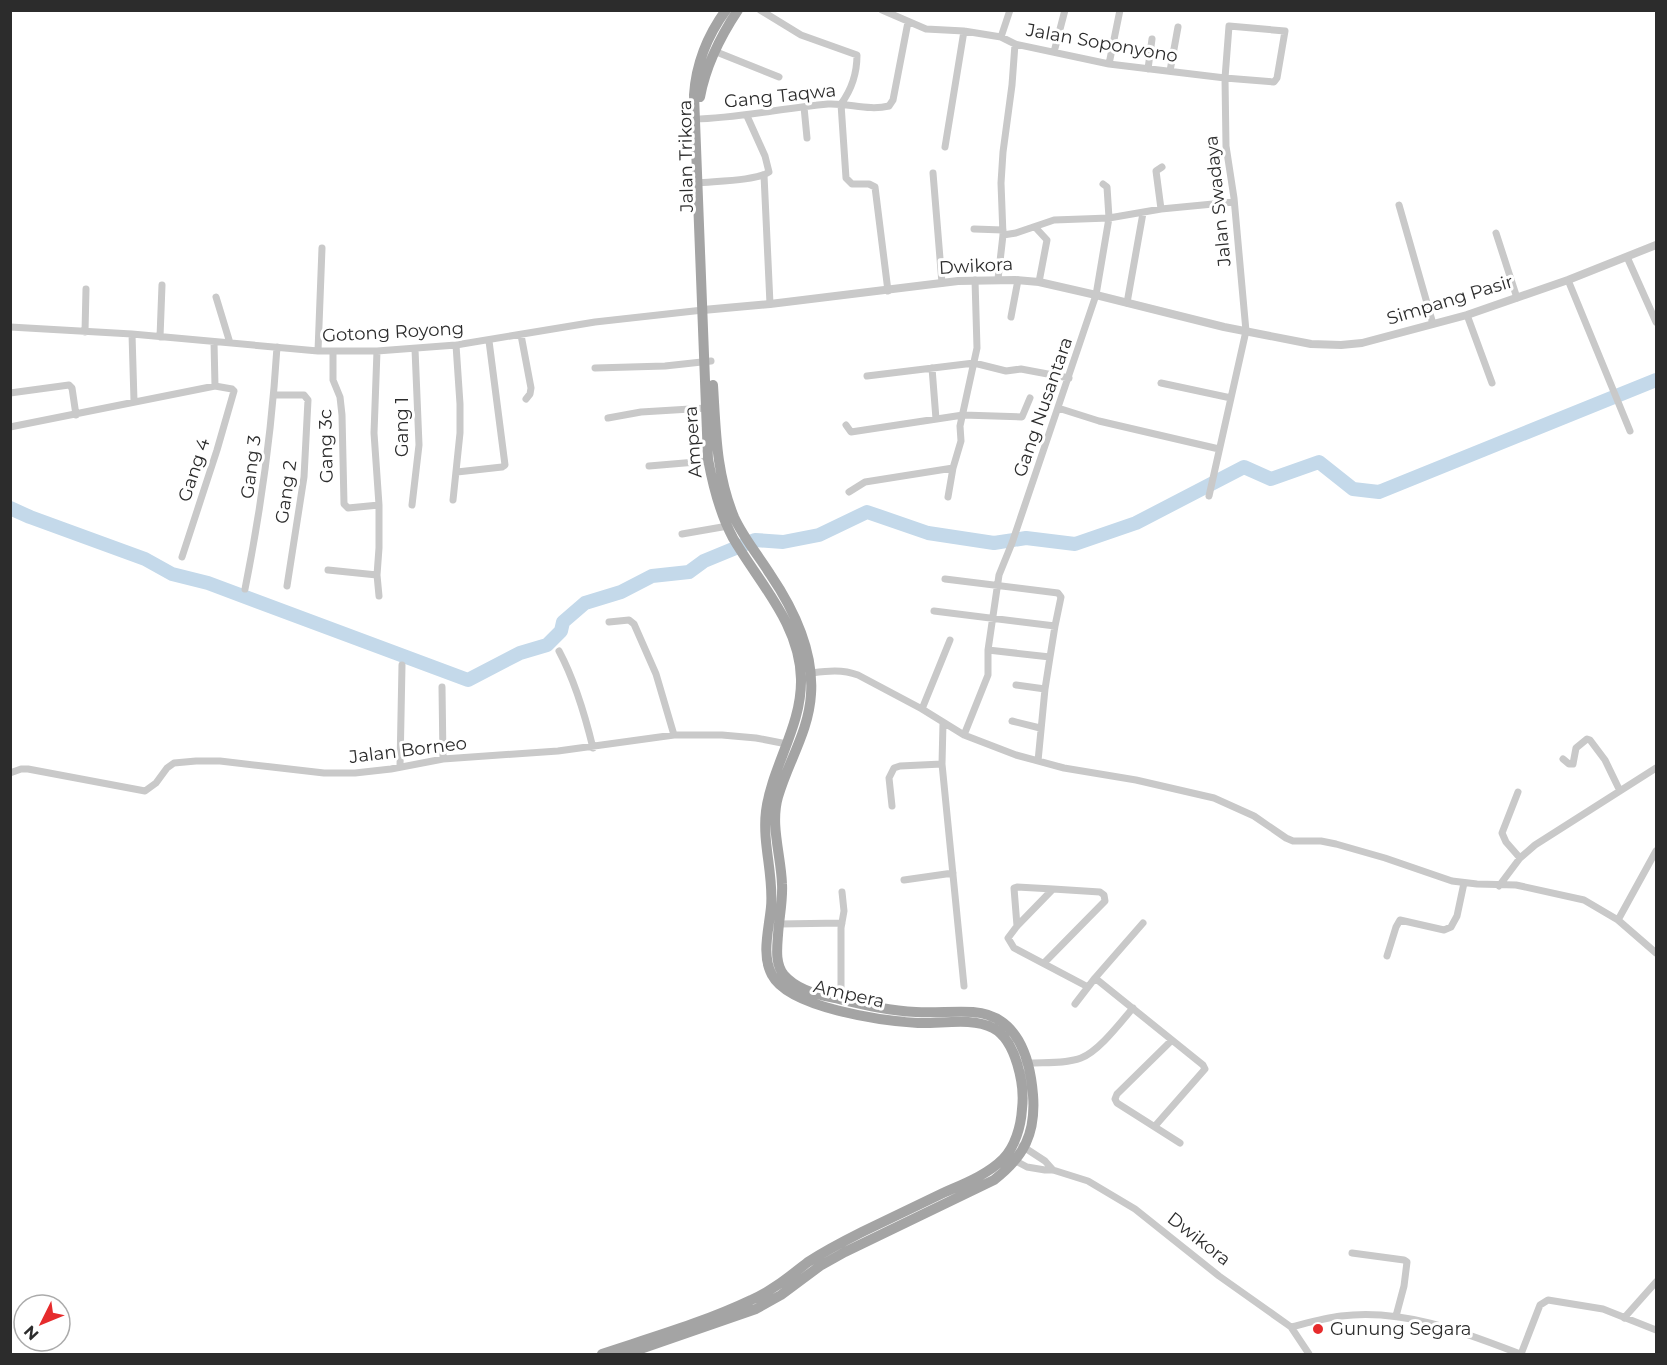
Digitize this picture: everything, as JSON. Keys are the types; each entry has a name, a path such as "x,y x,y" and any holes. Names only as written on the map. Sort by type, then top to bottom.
{"main road":[{"name":"Jalan Trikora","path":"705,310 695,80 707,41 726,10"},
{"name":"Jalan Trikora","path":"697,119 702,82 714,51 738,10"},
{"name":"Ampera","path":"705,310 708,362 720,472 733,514 734,532"},
{"name":"Ampera","path":"626,1354 756,1309 781,1295 820,1266 985,1185 1007,1170 1023,1108 1018,1067 1010,1046 994,1028 978,1023 897,1021 832,1009 792,995 782,988 772,976 766,944 772,886 765,820 769,798 811,673 793,613 778,587 734,532 712,483 708,461 708,362"},
{"name":"Ampera","path":"602,1354 751,1300 826,1251 1011,1159 1025,1147 1034,1113 1028,1062 1018,1038 1002,1021 974,1012 914,1012 841,999 805,989 783,974 778,962 782,884 776,812 778,797 807,719 806,691 789,627 751,556"}],"street":[{"path":"760,10 801,35 857,55 853,83 841,104 846,178 852,184 869,184 875,187 888,291"},
{"name":"Jalan Soponyono","path":"882,10 926,29 964,31 1001,38 1015,44 1109,64 1225,78"},
{"path":"1001,38 1010,10"},
{"path":"1054,52 1065,10"},
{"path":"1109,64 1120,10"},
{"name":"Gang Taqwa","path":"697,119 747,116 841,104 863,107 889,106 893,100 908,22"},
{"path":"1229,26 1285,31 1277,78 1274,82 1225,78 1229,26"},
{"path":"1170,71 1178,27"},
{"path":"945,147 964,31"},
{"path":"1148,69 1152,39"},
{"path":"998,279 1003,233 1001,183 1003,152 1015,44"},
{"path":"714,51 779,77"},
{"name":"Jalan Swadaya","path":"1209,496 1246,332 1234,202 1226,146 1225,78"},
{"path":"804,107 807,138"},
{"path":"700,183 767,174 769,169 765,156 747,116"},
{"path":"1161,209 1156,171 1162,167"},
{"path":"933,173 942,284"},
{"path":"764,175 770,304"},
{"name":"Gang Nusantara","path":"964,735 988,675 988,650 1000,569 1016,531 1096,295 1109,218 1107,187 1103,184"},
{"path":"974,230 1003,233 1035,227 1054,220 1109,218 1161,209 1234,202"},
{"path":"1399,206 1433,324"},
{"path":"1127,303 1143,213"},
{"path":"1035,227 1047,240 1040,282"},
{"path":"1496,232 1517,298"},
{"name":"Simpang Pasir","path":"1246,332 1311,344 1334,345 1362,342 1467,315 1568,280 1656,245"},
{"path":"318,351 322,248"},
{"path":"1627,257 1656,322"},
{"name":"Dwikora","path":"705,310 998,279 1040,282 1246,332"},
{"path":"948,497 961,441 959,432 977,348 975,280"},
{"path":"1011,317 1018,280"},
{"path":"1568,280 1630,431"},
{"path":"160,337 162,285"},
{"path":"85,332 86,289"},
{"path":"216,297 230,343"},
{"name":"Gotong Royong","path":"10,327 132,334 318,351 377,351 489,341 595,322 705,310"},
{"path":"1467,315 1492,383"},
{"path":"132,334 134,401"},
{"path":"521,335 531,388 526,399"},
{"path":"457,472 505,465 489,341"},
{"path":"10,427 214,386 214,342"},
{"path":"453,500 457,472 460,404 456,345"},
{"name":"Gang 3","path":"245,589 261,509 277,347"},
{"name":"Gang 1","path":"412,505 418,445 416,349"},
{"name":"Gang 3c","path":"333,351 333,380 340,397 342,415 344,504 348,508 379,506"},
{"path":"377,351 374,433 379,506 377,575 379,596"},
{"path":"596,368 708,362"},
{"path":"867,376 974,363 1006,371 1021,369 1069,378"},
{"path":"932,368 936,419"},
{"path":"1161,382 1231,398"},
{"path":"10,393 69,385 72,388 76,415"},
{"name":"Gang 4","path":"182,557 234,392 231,388 214,386"},
{"name":"Gang 2","path":"274,395 304,395 308,402 304,477 287,586"},
{"path":"846,425 851,432 963,415 1022,417 1030,398"},
{"path":"608,418 641,412 707,408"},
{"path":"1058,408 1099,421 1219,449"},
{"path":"649,466 708,461"},
{"path":"849,492 866,482 953,468"},
{"path":"682,534 734,532"},
{"path":"328,570 377,575"},
{"path":"945,579 1060,594 1045,689 1038,761"},
{"path":"934,611 1055,626"},
{"path":"609,621 629,620 634,624 656,674 674,735"},
{"path":"922,709 950,640"},
{"path":"988,650 1050,657"},
{"path":"559,651 586,720 593,748"},
{"path":"400,767 402,665"},
{"path":"811,673 849,671 922,709 964,735 989,746 1064,768 1161,785 1214,798 1254,816 1293,841 1321,841 1336,844 1452,881 1499,886 1516,885 1571,896 1594,905 1618,920 1656,953"},
{"path":"1016,685 1045,689"},
{"path":"442,687 443,759"},
{"path":"1012,721 1040,728"},
{"path":"943,723 942,764 964,986"},
{"name":"Jalan Borneo","path":"10,773 28,769 145,791 156,783 167,768 174,764 196,760 324,773 355,773 443,759 593,748 674,735 722,735 787,744"},
{"path":"1563,759 1573,764 1576,748 1590,740 1605,760 1620,791"},
{"path":"892,806 889,778 894,768 942,764"},
{"path":"1499,886 1520,858 1535,845 1656,768"},
{"path":"1518,792 1502,833 1506,843 1520,858"},
{"path":"1618,920 1656,851"},
{"path":"904,880 952,873"},
{"path":"1387,956 1400,920 1444,930 1451,927 1457,915 1464,883"},
{"path":"1017,926 1014,888 1017,887 1100,892 1105,898 1044,963"},
{"path":"1053,889 1017,926 1008,938 1008,942 1014,948 1088,987"},
{"path":"841,999 844,911 842,892"},
{"path":"779,924 842,923"},
{"path":"1075,1004 1143,923"},
{"path":"1095,978 1203,1065 1205,1069 1155,1126"},
{"path":"1028,1062 1055,1062 1083,1057 1118,1026 1133,1008"},
{"path":"1171,1041 1115,1098 1117,1103 1180,1143"},
{"name":"Dwikora","path":"1014,1142 1045,1161 1053,1170"},
{"name":"Dwikora","path":"1011,1159 1027,1167 1053,1170 1088,1181 1135,1209 1187,1252 1291,1327 1309,1354"},
{"path":"1352,1252 1407,1262 1404,1286 1396,1316"},
{"path":"1624,1318 1656,1282"},
{"path":"1291,1327 1341,1316 1396,1316 1439,1326 1521,1354 1540,1305 1543,1301 1548,1300 1603,1309 1656,1330"}],"waterway":[{"path":"10,508 145,559 172,574 208,583 468,680 520,653 547,645 561,631 563,622 585,603 621,592 652,576 689,572 704,561 755,540 783,542 819,535 867,512 928,533 994,543 1026,538 1075,544 1136,523 1244,467 1271,479 1319,462 1353,489 1379,492 1656,380"}],"place":[{"name":"Gunung Segara","path":"1318,1329"}]}
